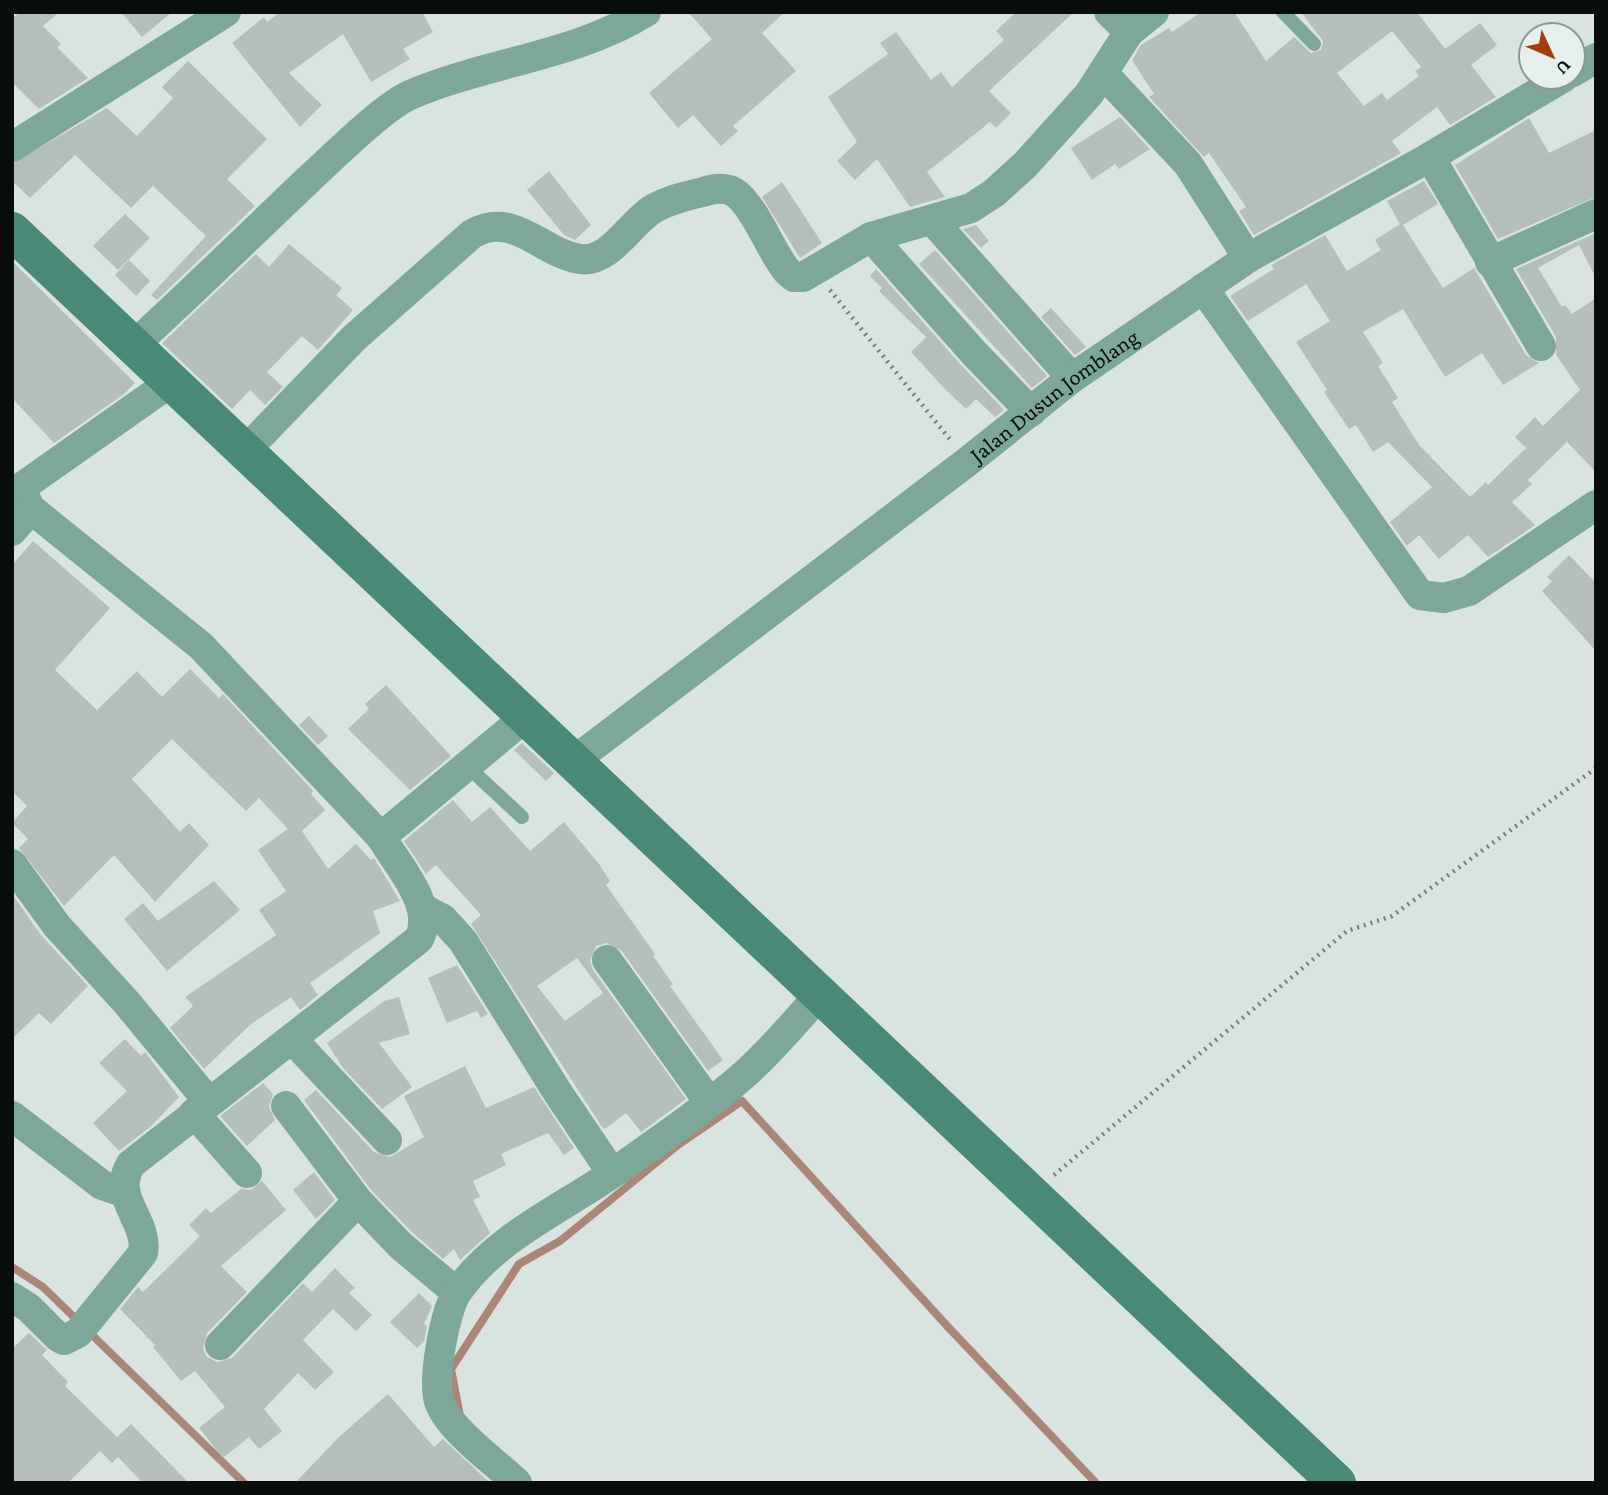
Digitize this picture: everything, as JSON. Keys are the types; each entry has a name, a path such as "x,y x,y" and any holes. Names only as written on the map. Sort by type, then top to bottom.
{"street":[{"path":"12,147 226,12"},
{"path":"134,345 335,155 397,103 409,96 464,77 575,44 646,12"},
{"path":"246,450 354,338 472,234 486,226 502,225 580,259 594,258 651,210 670,201 724,188 736,194 745,204 787,271 794,276 803,277 871,237 971,208 994,193 1025,165 1088,94 1103,73 1119,22 1154,12"},
{"path":"1103,73 1188,164 1248,258"},
{"name":"Jalan Dusun Jomblang","path":"575,760 967,462 1072,378 1248,258 1430,158 1541,91"},
{"path":"1430,158 1541,346"},
{"path":"1490,262 1596,214"},
{"path":"933,221 1072,378"},
{"path":"12,231 528,715 1337,1483"},
{"path":"871,237 980,360 1031,412"},
{"path":"1203,288 1420,595 1444,598 1469,592 1596,505"},
{"path":"12,1297 64,1340 85,1325 143,1253 141,1228 123,1192 125,1173 131,1164 419,939 426,926 424,909 381,837 201,646 19,506 172,382"},
{"path":"381,837 528,715"},
{"path":"12,864 57,926 127,1003 247,1174"},
{"path":"424,909 443,919 463,941 558,1093 612,1173"},
{"path":"607,960 709,1102"},
{"path":"517,1483 462,1432 440,1404 436,1386 448,1312 456,1292 477,1268 501,1247 612,1173 744,1075 821,993"},
{"path":"292,1039 387,1140"},
{"path":"286,1106 358,1201 400,1245 456,1292"},
{"path":"12,1116 102,1185 123,1192"},
{"path":"220,1345 358,1201"}],"lane":[{"path":"1283,12 1314,44"},
{"path":"467,766 522,817"}],"path":[{"path":"814,270 967,462"},
{"path":"1032,1194 1346,931 1392,916 1596,768"}],"building":[{"path":"20,12 59,12 43,26 61,44 57,47 88,78 39,109 12,82 12,19"},
{"path":"121,12 172,12 142,37"},
{"path":"280,12 422,12 433,32 403,49 410,59 371,82 343,34 289,73 322,105 300,127 232,43 264,17 267,22"},
{"path":"688,12 785,12 762,33 796,71 733,126 738,131 721,146 693,115 678,128 649,93 712,39"},
{"path":"1016,12 1074,12 989,91 1011,113 996,128 990,122 927,172 945,197 910,207 877,159 855,180 837,161 857,142 828,97 888,54 880,43 896,32 931,80 941,72 952,87 1004,40 996,31"},
{"path":"1201,12 1234,12 1266,61 1294,37 1311,53 1321,50 1323,41 1301,12 1417,12 1445,49 1480,23 1497,45 1471,65 1496,97 1450,125 1437,107 1392,141 1401,153 1254,235 1239,211 1246,207 1209,153 1204,157 1149,97 1154,94 1132,60 1141,45 1169,28 1172,32","holes":["1392,31 1421,67 1415,71 1419,76 1387,100 1382,93 1364,106 1337,73"]},
{"path":"188,61 267,139 227,179 255,206 157,300 151,295 206,236 153,186 131,208 75,155 30,198 12,181 12,164 107,108 137,136 173,98 162,87"},
{"path":"1120,117 1150,149 1119,169 1115,164 1092,180 1071,148"},
{"path":"1529,118 1549,153 1596,130 1596,197 1498,239 1455,165"},
{"path":"549,171 591,225 575,240 564,235 527,190"},
{"path":"1424,181 1438,204 1403,225 1443,288 1474,268 1526,355 1539,363 1503,385 1482,353 1445,377 1403,309 1363,332 1383,363 1378,366 1398,398 1392,402 1419,445 1470,497 1486,482 1488,485 1526,448 1515,437 1535,417 1543,426 1580,390 1556,355 1556,337 1516,269 1596,233 1596,278 1579,245 1538,268 1562,307 1565,305 1572,314 1596,298 1596,472 1567,442 1528,480 1532,484 1512,502 1535,525 1488,557 1468,535 1439,559 1419,535 1407,546 1390,522 1432,487 1388,442 1373,452 1356,425 1349,429 1324,392 1327,390 1296,342 1330,321 1306,284 1248,321 1230,296 1274,269 1271,265 1325,235 1347,271 1381,250 1375,240 1400,224 1387,201"},
{"path":"782,182 822,243 800,258 762,197"},
{"path":"125,214 150,238 118,270 93,246"},
{"path":"976,225 989,241 981,248 963,229"},
{"path":"289,244 342,288 336,295 353,310 318,350 302,336 267,372 283,387 265,405 250,390 232,409 162,343 256,254 269,267"},
{"path":"935,250 1047,376 1032,388 919,264"},
{"path":"129,260 150,281 136,296 115,275"},
{"path":"12,261 135,383 124,394 54,443 12,398"},
{"path":"876,269 1004,410 995,417 976,399 966,409 911,352 926,337 879,291 882,288 870,276"},
{"path":"1051,308 1086,347 1075,355 1041,317"},
{"path":"33,541 110,608 55,670 97,710 137,671 162,697 190,669 219,698 223,694 313,791 311,794 325,810 302,831 328,869 356,844 371,860 374,858 400,901 373,911 380,933 310,983 318,995 300,1010 291,997 251,1024 204,1069 170,1028 193,1006 185,997 276,935 259,910 286,891 258,850 288,829 259,798 246,811 172,739 132,779 180,832 189,823 209,845 155,902 114,855 64,906 19,848 28,839 12,823 27,806 12,791 12,565"},
{"path":"1569,555 1596,583 1596,651 1542,591 1552,581 1547,577"},
{"path":"386,685 451,756 410,790 348,729 369,709 365,704"},
{"path":"309,716 328,736 318,745 299,725"},
{"path":"522,743 554,773 546,781 514,750"},
{"path":"453,800 472,822 490,807 530,851 564,822 599,864 610,881 606,885 655,954 653,956 673,984 670,986 723,1060 708,1071 621,950 606,943 596,946 590,961 593,970 686,1099 641,1132 626,1113 605,1129 602,1127 471,924 481,915 436,865 426,874 404,841","holes":["577,958 603,993 565,1021 537,986"]},
{"path":"214,881 240,910 167,971 124,919 143,903 158,921"},
{"path":"12,894 41,935 88,986 51,1024 39,1013 12,1039"},
{"path":"457,965 488,1014 481,1018 477,1011 447,1023 428,978"},
{"path":"399,997 410,1034 379,1043 412,1087 382,1109 343,1068 327,1043 384,1001"},
{"path":"125,1039 141,1056 145,1052 179,1097 150,1127 119,1151 93,1123 127,1091 99,1063"},
{"path":"465,1066 486,1108 534,1087 574,1148 564,1155 548,1133 501,1154 506,1165 473,1181 480,1197 473,1200 490,1233 460,1260 454,1249 443,1259 371,1190 304,1100 316,1090 374,1152 390,1157 424,1137 404,1096"},
{"path":"263,1083 273,1094 269,1107 275,1120 247,1146 220,1116"},
{"path":"314,1172 335,1200 316,1219 293,1190"},
{"path":"262,1181 286,1210 221,1266 247,1292 207,1333 203,1349 207,1357 217,1362 232,1358 303,1283 312,1292 335,1268 355,1288 349,1293 372,1315 356,1331 333,1309 303,1340 334,1372 315,1390 298,1373 264,1409 282,1431 259,1449 249,1437 223,1458 199,1428 225,1407 195,1371 181,1381 153,1347 155,1345 120,1309 138,1287 143,1292 200,1236 189,1225 206,1208 211,1213 241,1189 251,1190"},
{"path":"419,1293 432,1306 424,1324 427,1326 424,1341 417,1348 390,1322"},
{"path":"29,1333 47,1350 42,1355 68,1382 65,1386 117,1437 131,1424 189,1483 143,1483 118,1457 112,1463 100,1451 68,1483 12,1483 12,1349"},
{"path":"388,1394 434,1447 443,1439 490,1483 295,1483 339,1437"}],"waterway":[{"path":"460,1416 451,1369 519,1264 560,1241 678,1145 742,1101 949,1328 1096,1483"},
{"path":"12,1267 43,1287 79,1322"},
{"path":"88,1331 244,1483"}]}
